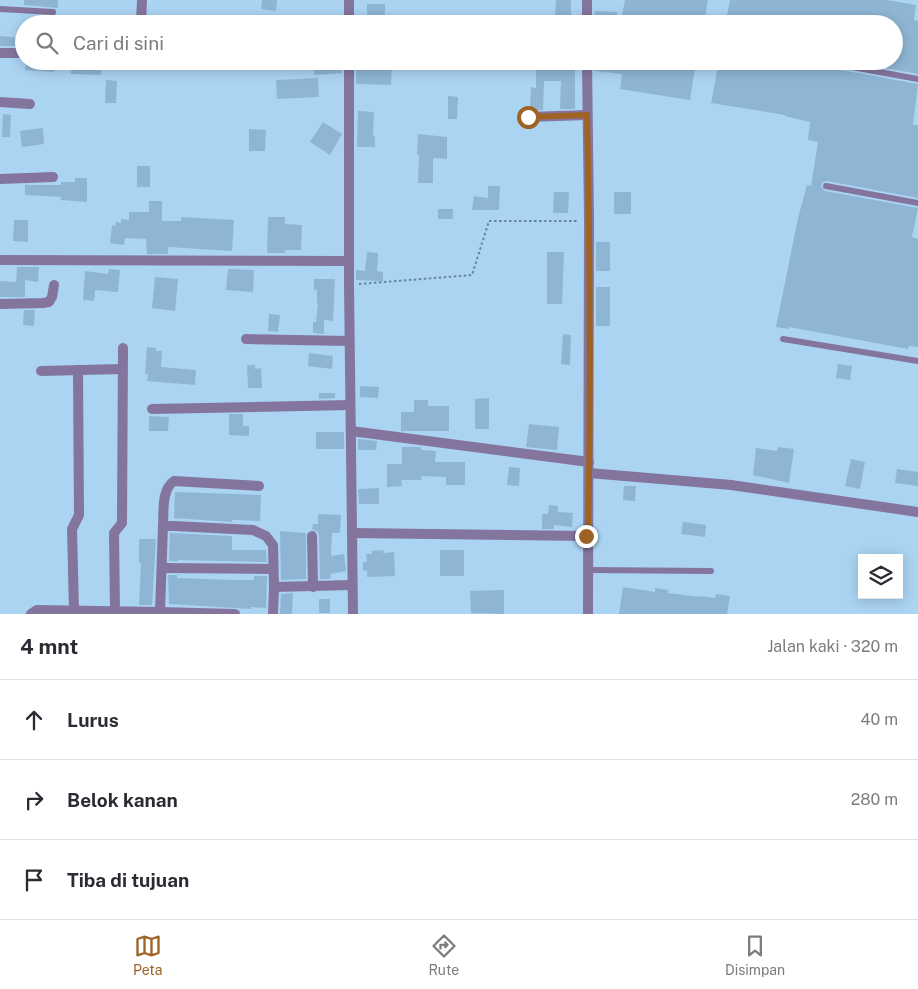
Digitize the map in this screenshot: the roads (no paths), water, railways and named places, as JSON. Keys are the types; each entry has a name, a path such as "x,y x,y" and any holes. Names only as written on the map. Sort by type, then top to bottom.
{"street":[{"path":"141,15 142,0"},
{"path":"349,0 349,15"},
{"path":"587,0 587,15"},
{"path":"0,53 15,53"},
{"path":"349,70 349,341 353,614"},
{"path":"587,70 590,473 588,614"},
{"path":"0,102 30,104"},
{"path":"528,117 587,115"},
{"path":"0,179 53,177"},
{"path":"0,260 349,261"},
{"path":"0,304 49,302 54,285"},
{"path":"246,339 349,341"},
{"path":"116,612 114,533 122,523 123,348"},
{"path":"41,371 122,369"},
{"path":"74,611 72,529 79,515 78,370"},
{"path":"152,409 350,406"},
{"path":"351,431 589,462"},
{"path":"590,473 731,485 918,512"},
{"path":"160,612 165,494 170,484 174,481 259,486"},
{"path":"163,526 253,530 261,532 269,539 272,545 274,569 273,614"},
{"path":"352,533 588,536"},
{"path":"312,536 313,587"},
{"path":"162,568 274,569"},
{"path":"274,587 352,585"},
{"path":"32,614 37,610 235,614"}],"lane":[{"path":"0,9 53,12"},
{"path":"868,70 918,79"},
{"path":"826,186 918,204"},
{"path":"783,339 918,361"},
{"path":"588,570 711,571"}]}
